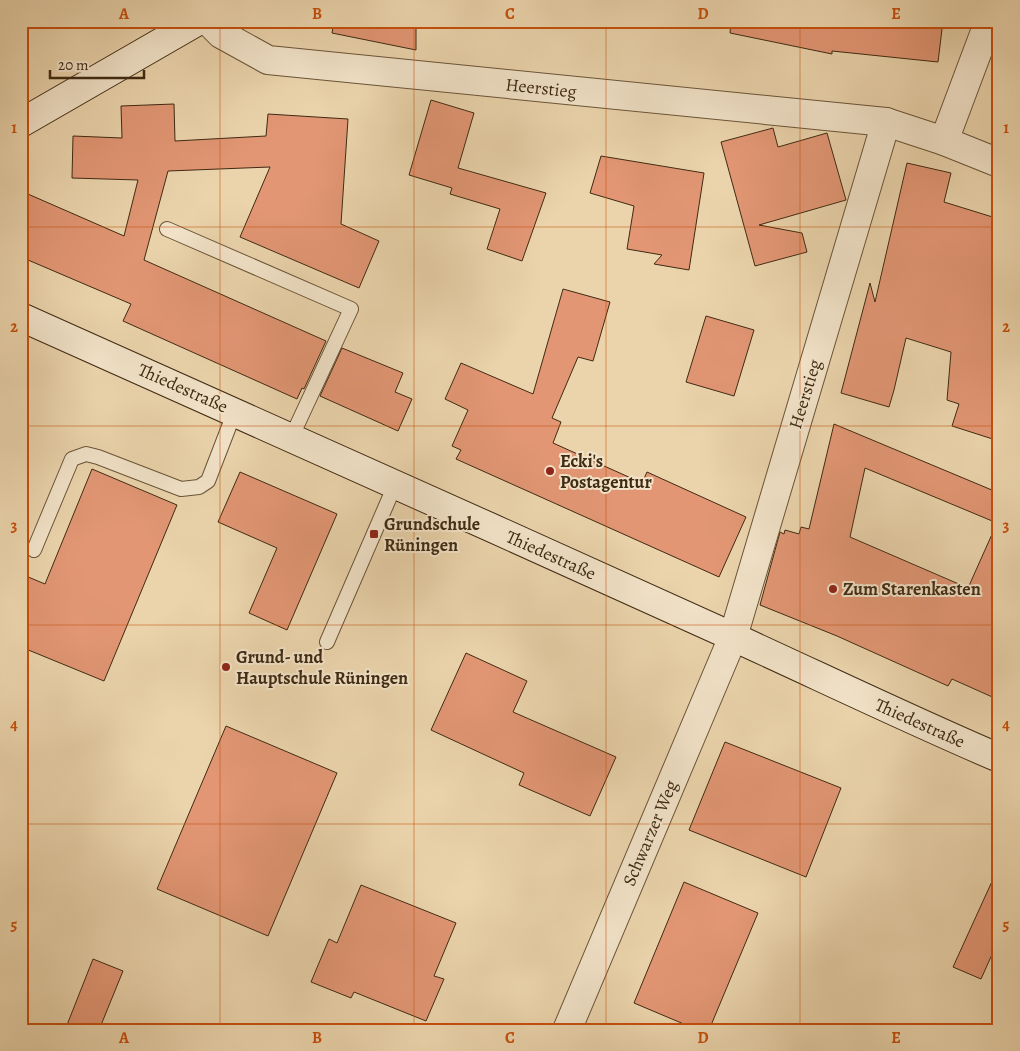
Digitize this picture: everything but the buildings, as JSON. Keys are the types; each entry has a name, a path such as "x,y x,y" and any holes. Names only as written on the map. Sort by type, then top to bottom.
{"street":[{"path":"21,123 198,21"},
{"name":"Heerstieg","path":"208,21 221,34 268,60 886,122 944,141 999,163"},
{"path":"944,141 988,21"},
{"name":"Heerstieg","path":"733,637 886,122"},
{"name":"Thiedestraße","path":"21,317 292,436 395,485 733,637 914,722 999,758"},
{"name":"Schwarzer Weg","path":"567,1030 733,637"}],"lane":[{"path":"167,229 352,309 292,436"},
{"path":"34,550 72,459 86,454 181,489 199,488 208,481 235,411"},
{"path":"327,642 395,485"}],"place":[{"name":"Ecki's Postagentur","path":"550,471"},
{"name":"Grundschule Rüningen","path":"374,534"},
{"name":"Zum Starenkasten","path":"833,589"},
{"name":"Grund- und Hauptschule Rüningen","path":"226,667"}]}
